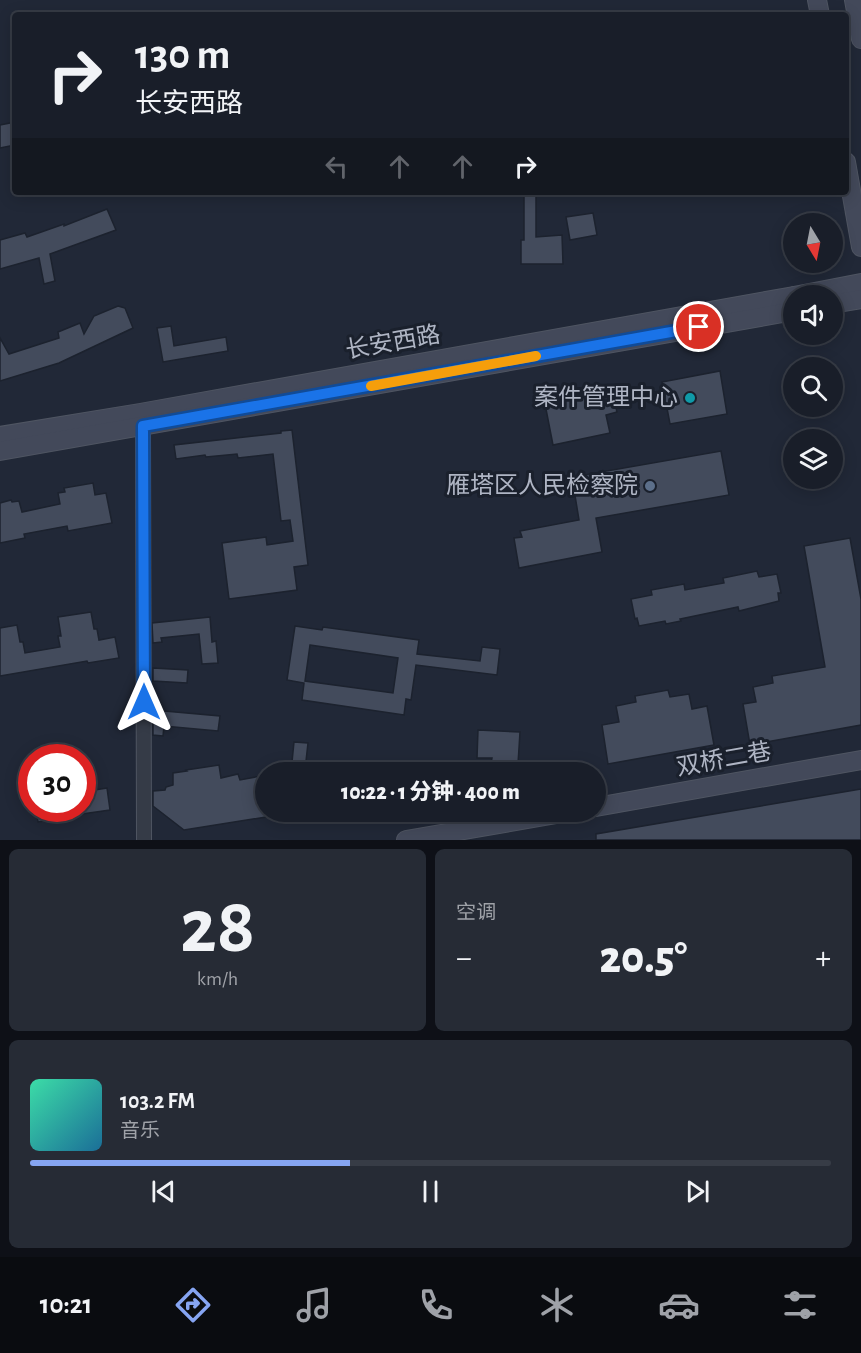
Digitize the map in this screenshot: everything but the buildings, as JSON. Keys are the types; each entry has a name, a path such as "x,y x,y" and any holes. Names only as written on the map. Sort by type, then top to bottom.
{"main road":[{"path":"854,0 861,39"},
{"path":"849,179 861,247"},
{"name":"长安西路","path":"843,287 861,284"},
{"name":"长安西路","path":"0,451 142,419 783,298"},
{"path":"843,302 861,299"},
{"name":"长安西路","path":"0,436 142,419 783,313"},
{"name":"双桥二巷","path":"606,805 861,760"},
{"path":"405,840 510,822"}],"street":[{"path":"142,419 144,840"}],"slow traffic":[{"path":"371,386 536,356"}],"place":[{"name":"案件管理中心","path":"690,398"},
{"name":"雁塔区人民检察院","path":"650,486"}],"route":[{"path":"144,702 143,426 699,327"}]}
